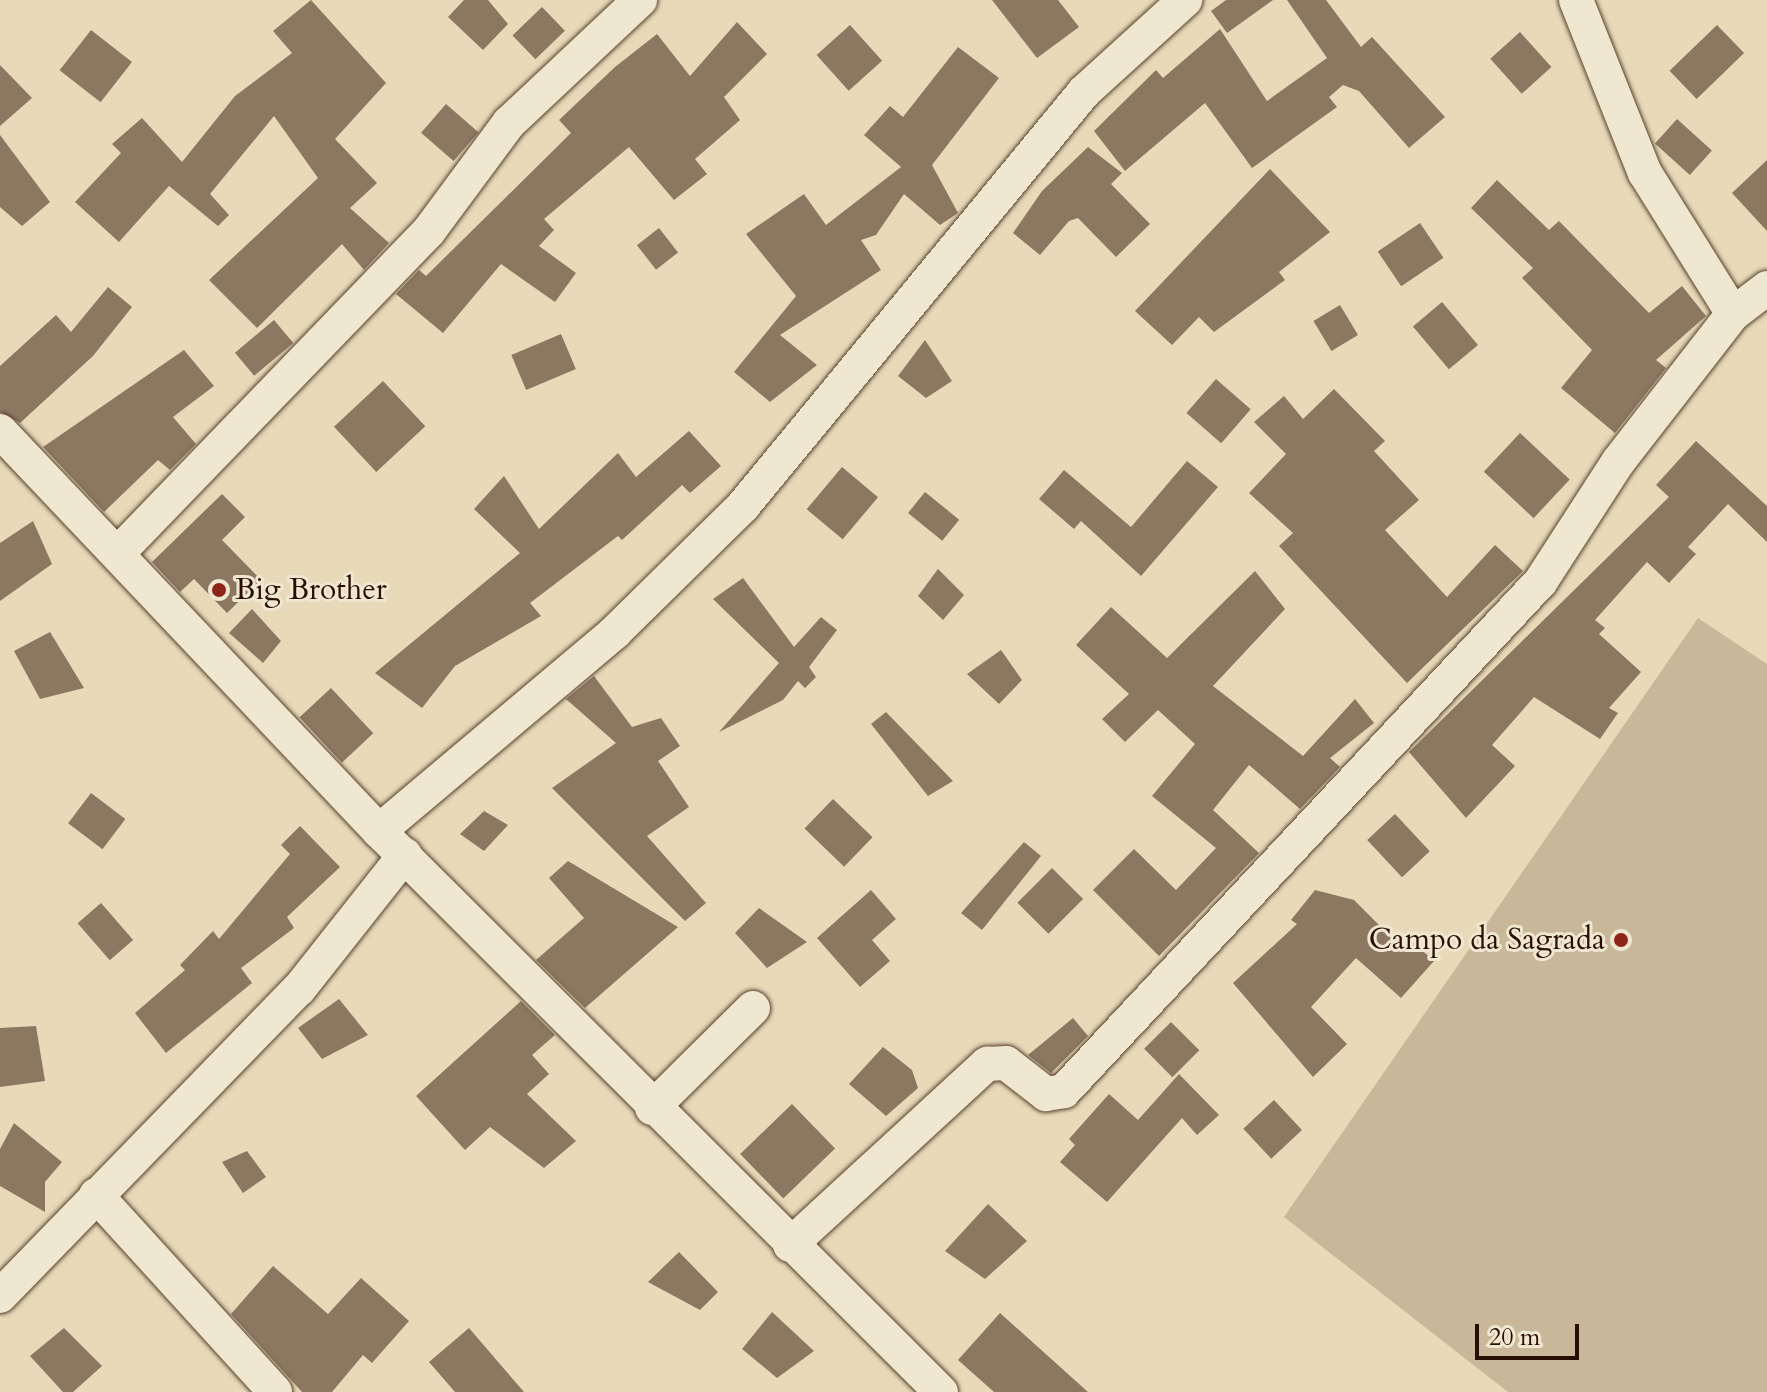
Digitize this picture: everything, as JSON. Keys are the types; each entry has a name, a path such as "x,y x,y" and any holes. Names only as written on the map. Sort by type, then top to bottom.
{"street":[{"path":"120,551 429,231 509,123 640,0"},
{"path":"379,831 615,632 743,506 1084,92 1185,0"},
{"path":"1576,0 1645,173 1733,314"},
{"path":"790,1245 987,1064 1006,1063 1046,1094 1064,1091 1541,581 1618,462 1733,314 1767,288"},
{"path":"0,431 120,551 379,831 652,1108 941,1392"},
{"path":"0,1296 299,989 405,855"},
{"path":"652,1108 753,1008"},
{"path":"96,1195 275,1392"}],"shaded area":[{"name":"Campo da Sagrada","path":"1698,618 1767,664 1767,1392 1508,1392 1284,1217"}],"building":[{"path":"311,0 386,83 335,139 377,183 350,208 389,243 364,270 342,244 257,328 209,280 318,178 274,116 210,194 229,215 218,226 169,186 119,242 75,202 121,153 112,144 142,118 182,162 235,96 292,53 273,31"},
{"path":"464,0 488,0 508,24 483,50 448,17"},
{"path":"992,0 1058,0 1079,27 1037,58"},
{"path":"1226,0 1273,0 1227,33 1211,11"},
{"path":"1287,0 1326,0 1361,47 1372,37 1445,117 1409,148 1359,91 1343,85 1329,97 1337,107 1252,168 1205,103 1125,171 1094,131 1156,70 1163,78 1220,29 1267,101 1327,58"},
{"path":"542,7 565,31 535,59 513,35"},
{"path":"737,22 767,54 724,97 740,120 695,159 707,174 674,200 629,147 544,219 554,230 539,246 576,273 555,302 501,264 443,333 396,294 419,270 426,276 571,133 559,120 615,67 657,34 690,76"},
{"path":"850,25 882,61 849,91 817,55"},
{"path":"1717,25 1744,53 1697,99 1670,71"},
{"path":"91,30 132,62 101,102 60,70"},
{"path":"1520,32 1551,67 1522,94 1490,59"},
{"path":"958,47 999,78 932,165 958,213 940,225 904,194 876,235 861,240 881,270 780,335 817,365 770,402 734,372 796,296 746,234 804,194 826,225 901,167 864,135 890,106 903,117"},
{"path":"0,65 32,98 0,126"},
{"path":"446,104 478,132 454,161 421,133"},
{"path":"1677,119 1712,150 1690,175 1655,144"},
{"path":"0,135 50,202 22,226 0,207"},
{"path":"1088,147 1122,173 1111,184 1150,224 1116,257 1078,218 1069,221 1040,255 1013,233 1042,191"},
{"path":"1767,160 1767,231 1732,193"},
{"path":"1270,169 1330,232 1279,272 1285,280 1214,332 1199,317 1172,345 1135,311"},
{"path":"1497,180 1549,230 1559,221 1649,313 1682,286 1706,316 1656,360 1666,368 1615,433 1561,388 1592,350 1522,278 1533,268 1471,208"},
{"path":"1420,223 1443,258 1401,286 1378,252"},
{"path":"659,228 678,252 656,270 637,245"},
{"path":"108,287 132,307 93,356 20,423 0,412 0,366 56,315 71,332"},
{"path":"1442,302 1478,345 1449,369 1413,326"},
{"path":"1340,305 1358,335 1331,351 1313,321"},
{"path":"274,320 293,343 254,376 235,353"},
{"path":"561,334 576,369 526,390 511,355"},
{"path":"925,340 952,381 926,398 898,376"},
{"path":"184,350 214,386 173,417 196,444 170,470 158,460 104,512 43,447"},
{"path":"1216,379 1251,409 1221,443 1186,413"},
{"path":"383,381 425,426 376,472 334,427"},
{"path":"1334,389 1385,441 1374,451 1419,500 1385,530 1447,597 1495,545 1523,571 1407,683 1279,546 1293,533 1249,493 1286,454 1254,422 1284,396 1303,419"},
{"path":"689,431 721,466 690,493 682,485 622,540 618,536 530,603 541,616 455,666 422,708 375,673 520,553 474,509 504,476 539,529 618,453 636,477"},
{"path":"1520,433 1570,479 1534,518 1484,472"},
{"path":"1696,441 1767,506 1767,542 1728,504 1688,547 1696,554 1669,583 1647,562 1595,620 1605,628 1599,634 1641,672 1609,708 1618,713 1600,739 1534,697 1492,745 1515,766 1466,818 1409,752 1669,497 1656,485"},
{"path":"1187,461 1218,487 1141,576 1081,521 1074,529 1039,499 1064,470 1131,527"},
{"path":"842,467 878,497 843,539 807,509"},
{"path":"925,492 959,520 942,541 908,513"},
{"path":"222,494 245,517 222,540 261,580 227,613 194,579 180,592 152,562"},
{"path":"33,521 52,564 0,601 0,543"},
{"path":"938,569 964,595 943,620 918,596"},
{"path":"1255,571 1285,609 1213,686 1303,756 1355,699 1374,723 1330,758 1340,767 1300,809 1249,765 1213,810 1259,853 1159,956 1093,890 1134,849 1176,890 1216,848 1152,796 1195,744 1158,710 1125,742 1102,719 1129,694 1076,645 1111,607 1167,658"},
{"path":"743,578 794,647 821,617 837,630 809,667 816,677 805,688 798,681 783,700 719,732 779,663 713,599"},
{"path":"252,609 281,641 263,663 229,633"},
{"path":"50,632 84,688 40,699 14,651"},
{"path":"1001,650 1022,680 999,704 967,674"},
{"path":"594,676 632,727 661,718 680,746 658,761 689,807 647,836 706,903 685,921 552,788 616,743 566,699"},
{"path":"331,688 373,733 342,763 300,717"},
{"path":"886,712 953,781 928,796 871,724"},
{"path":"91,793 125,819 102,849 68,823"},
{"path":"833,799 873,837 844,867 805,828"},
{"path":"484,811 508,825 484,851 460,834"},
{"path":"1395,814 1430,851 1402,877 1367,840"},
{"path":"300,826 340,867 287,917 294,928 241,968 252,983 166,1053 135,1013 185,970 180,965 213,931 219,939 290,854 281,845"},
{"path":"1024,842 1041,856 982,930 961,913"},
{"path":"568,861 678,927 585,1008 536,960 584,918 549,878"},
{"path":"1052,868 1083,899 1048,934 1017,903"},
{"path":"871,890 896,919 872,940 890,961 860,987 817,938"},
{"path":"1315,890 1354,900 1400,946 1408,938 1434,961 1401,998 1356,958 1311,1007 1347,1044 1313,1077 1233,983 1297,924 1291,920"},
{"path":"101,903 133,940 110,960 78,923"},
{"path":"759,908 807,942 767,968 735,933"},
{"path":"339,999 368,1035 322,1059 298,1028"},
{"path":"521,1001 555,1035 532,1055 549,1074 527,1094 576,1141 544,1168 490,1127 465,1150 416,1096"},
{"path":"1073,1018 1088,1036 1051,1073 1028,1055"},
{"path":"1171,1022 1199,1050 1172,1077 1144,1049"},
{"path":"36,1026 45,1081 0,1087 0,1028"},
{"path":"883,1047 912,1070 918,1088 886,1116 849,1084"},
{"path":"1179,1074 1219,1115 1197,1135 1182,1118 1107,1202 1060,1162 1075,1145 1069,1139 1109,1094 1138,1120"},
{"path":"1274,1100 1302,1130 1271,1159 1243,1129"},
{"path":"792,1104 835,1149 783,1199 740,1154"},
{"path":"14,1123 62,1162 45,1182 45,1212 0,1186 0,1149"},
{"path":"247,1151 266,1177 243,1193 222,1162"},
{"path":"988,1204 1027,1241 985,1279 945,1251"},
{"path":"679,1252 718,1292 700,1310 648,1282"},
{"path":"273,1266 328,1314 361,1278 409,1321 372,1363 363,1355 332,1392 302,1392 231,1314"},
{"path":"772,1312 814,1351 777,1378 742,1349"},
{"path":"1000,1313 1088,1392 994,1392 958,1360"},
{"path":"64,1328 102,1366 73,1392 63,1392 30,1356"},
{"path":"469,1328 524,1392 455,1392 429,1362"}],"place":[{"name":"Big Brother","path":"219,590"},
{"name":"Campo da Sagrada","path":"1621,940"}]}
